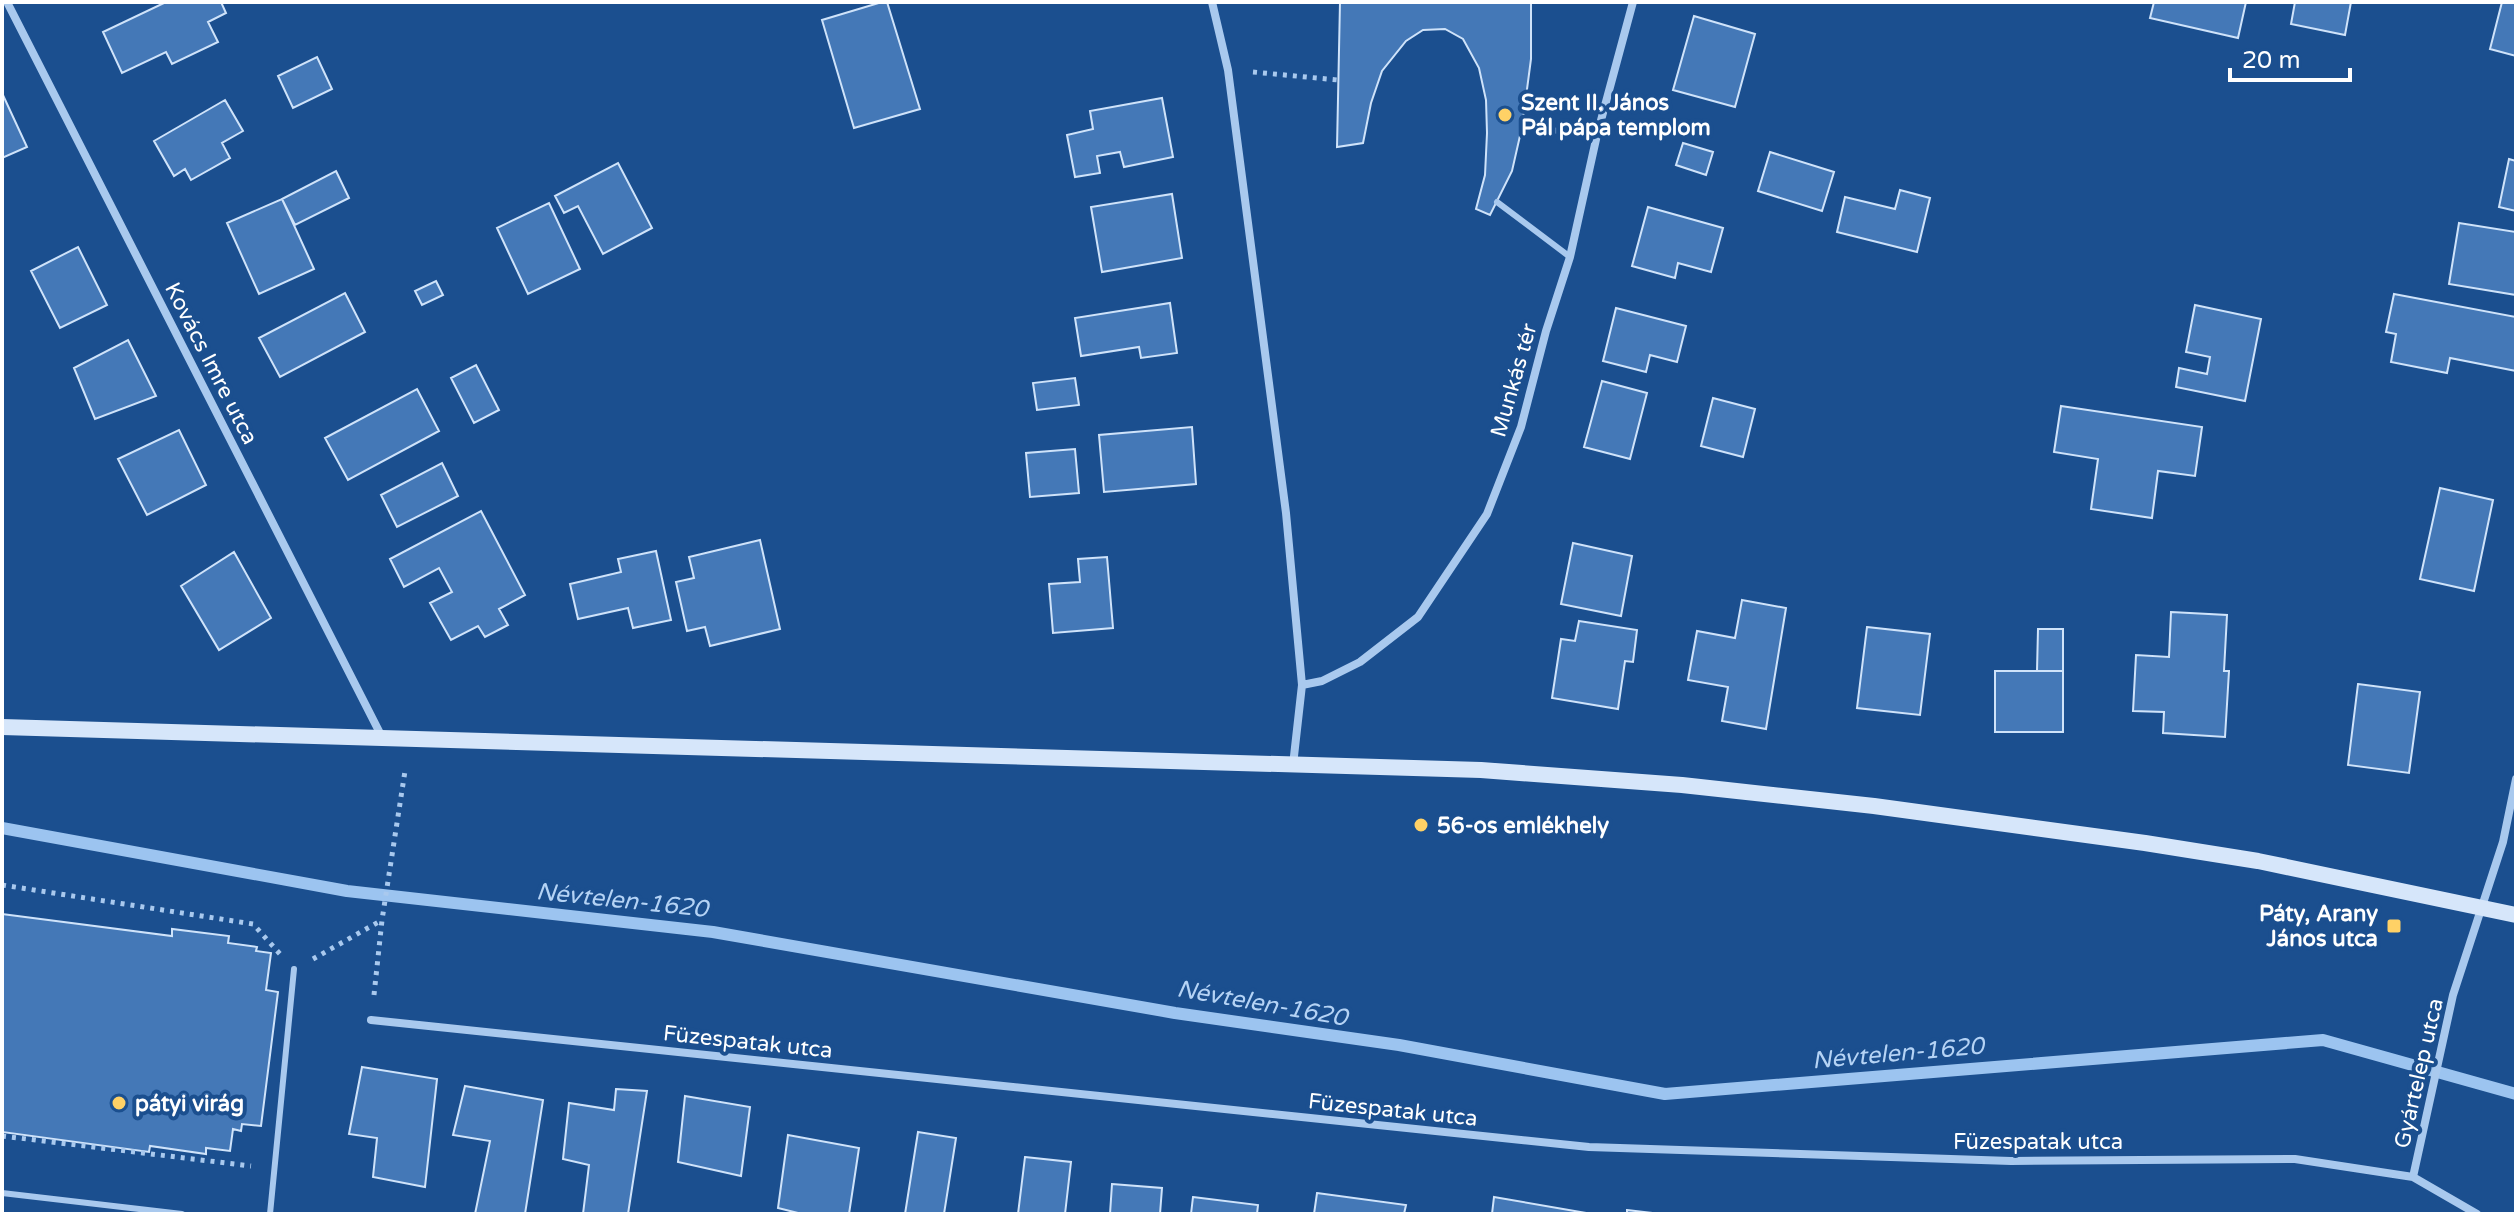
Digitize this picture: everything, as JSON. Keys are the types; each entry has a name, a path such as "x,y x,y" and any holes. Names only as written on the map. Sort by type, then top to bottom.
{"street":[{"name":"Kovács Imre utca","path":"7,2 384,740"},
{"path":"1212,2 1228,70 1286,513 1302,685 1293,765"},
{"name":"Munkás tér","path":"1302,685 1322,681 1360,662 1418,617 1487,514 1521,427 1546,331 1570,257 1597,135 1633,2"},
{"path":"2,727 1481,770 1682,785 1874,806 2173,847 2258,861 2516,915"},
{"name":"Gyártelep utca","path":"2477,1214 2413,1177 2453,995 2503,842 2516,779"},
{"name":"Füzespatak utca","path":"371,1020 1589,1147 2011,1161 2295,1159 2413,1177"}],"lane":[{"path":"1522,127 1597,135"},
{"path":"1497,202 1570,257"},
{"path":"270,1214 294,969"},
{"path":"2,1193 182,1214"}],"path":[{"path":"1228,70 1338,80"},
{"path":"371,1020 382,920 405,771 384,740"},
{"path":"2,885 253,924 294,969 382,920"},
{"path":"2,1136 275,1169"}],"building":[{"path":"166,2 221,2 226,13 208,22 218,42 172,64 166,52 122,73 103,32"},
{"path":"887,2 920,109 854,128 822,20"},
{"name":"Szent II. János Pál pápa templom","path":"1340,2 1531,2 1531,59 1522,127 1512,171 1490,215 1476,209 1485,175 1487,133 1486,100 1479,68 1463,39 1445,29 1423,30 1406,41 1382,71 1371,103 1363,143 1337,147"},
{"path":"2154,2 2246,2 2238,38 2150,18"},
{"path":"2295,2 2351,2 2345,35 2291,24"},
{"path":"2502,2 2516,2 2516,56 2490,49"},
{"path":"1694,16 1755,34 1735,107 1673,90"},
{"path":"317,57 332,89 293,108 278,76"},
{"path":"2,93 27,147 2,158"},
{"path":"1162,98 1173,157 1124,167 1120,152 1097,156 1100,173 1075,177 1067,135 1093,129 1090,111"},
{"path":"225,100 243,131 222,143 230,158 191,180 185,169 174,176 154,141"},
{"path":"1683,143 1713,152 1706,175 1676,165"},
{"path":"1770,152 1834,172 1822,211 1758,191"},
{"path":"2509,159 2516,161 2516,211 2499,207"},
{"path":"618,163 652,228 603,254 578,206 564,213 555,196"},
{"path":"336,171 349,198 295,225 282,199"},
{"path":"1900,190 1930,198 1917,252 1837,232 1845,197 1895,209"},
{"path":"1172,194 1182,258 1102,272 1091,207"},
{"path":"282,199 314,269 259,294 227,223"},
{"path":"549,203 580,269 528,294 497,228"},
{"path":"1648,207 1723,228 1711,272 1678,263 1675,278 1632,266"},
{"path":"2459,223 2516,232 2516,295 2449,284"},
{"path":"78,247 107,305 60,328 31,271"},
{"path":"436,281 443,295 422,305 415,291"},
{"path":"345,293 365,332 280,377 259,338"},
{"path":"2394,294 2516,317 2516,371 2450,358 2447,373 2391,362 2396,334 2386,332"},
{"path":"1170,303 1177,353 1141,358 1139,347 1081,356 1075,318"},
{"path":"2195,305 2261,319 2245,401 2176,387 2179,368 2207,374 2210,357 2186,352"},
{"path":"1616,308 1686,326 1677,362 1650,355 1646,372 1603,361"},
{"path":"128,340 156,396 95,419 74,368"},
{"path":"476,365 499,410 474,423 451,378"},
{"path":"1075,378 1079,405 1037,410 1033,383"},
{"path":"1602,381 1647,393 1630,459 1584,447"},
{"path":"417,389 439,431 348,480 325,438"},
{"path":"1713,398 1755,409 1743,457 1701,446"},
{"path":"2061,406 2202,427 2195,476 2158,471 2152,518 2091,509 2098,459 2054,452"},
{"path":"1192,427 1196,484 1104,492 1099,435"},
{"path":"179,430 206,485 147,515 118,459"},
{"path":"1075,449 1079,493 1030,497 1026,453"},
{"path":"442,463 458,496 397,527 381,495"},
{"path":"2440,488 2493,500 2474,591 2420,579"},
{"path":"481,511 525,595 499,609 508,625 485,637 478,626 451,640 430,603 452,592 439,568 404,587 390,559"},
{"path":"760,540 780,629 710,646 705,627 687,631 676,582 694,578 689,557"},
{"path":"1573,543 1632,556 1621,616 1561,604"},
{"path":"656,551 671,620 633,628 628,608 578,619 570,584 621,572 618,559"},
{"path":"234,552 271,618 219,650 181,586"},
{"path":"1107,557 1113,628 1053,633 1049,584 1080,582 1078,559"},
{"path":"1742,600 1786,608 1766,729 1722,721 1728,687 1688,680 1697,631 1735,638"},
{"path":"2171,612 2227,615 2224,671 2229,671 2225,737 2163,733 2164,712 2133,711 2136,655 2169,657"},
{"path":"1579,621 1637,630 1633,662 1625,661 1618,709 1552,698 1561,639 1575,641"},
{"path":"1867,627 1930,634 1920,715 1857,708"},
{"path":"2038,629 2063,629 2063,671 2037,671"},
{"path":"1995,671 2063,671 2063,732 1995,732"},
{"path":"2358,684 2420,692 2409,773 2348,765"},
{"path":"2,914 172,936 172,929 229,936 228,943 257,947 256,951 271,953 266,990 278,992 261,1126 242,1124 241,1131 233,1129 230,1151 206,1148 206,1154 150,1146 149,1152 2,1132"},
{"path":"362,1067 437,1079 425,1187 373,1177 377,1138 349,1134"},
{"path":"465,1086 543,1100 525,1214 475,1214 490,1141 453,1135"},
{"path":"616,1089 647,1091 628,1214 583,1214 589,1165 563,1159 569,1103 614,1110"},
{"path":"685,1096 750,1107 741,1176 678,1162"},
{"path":"918,1132 956,1138 944,1214 905,1214"},
{"path":"788,1135 859,1148 849,1214 802,1214 778,1208"},
{"path":"1025,1157 1071,1162 1065,1214 1018,1214"},
{"path":"1112,1184 1162,1188 1160,1214 1110,1214"},
{"path":"1317,1193 1406,1205 1404,1214 1314,1214"},
{"path":"1193,1197 1258,1205 1257,1214 1191,1214"},
{"path":"1494,1197 1592,1214 1492,1214"},
{"path":"1627,1210 1661,1214 1627,1214"}],"waterway":[{"name":"Névtelen-1620","path":"2,828 347,891 713,932 1175,1013 1399,1045 1665,1094 2323,1040 2516,1094"}],"place":[{"name":"Szent II. János Pál pápa templom","path":"1505,115"},
{"name":"56-os emlékhely","path":"1421,825"},
{"name":"Páty, Arany János utca","path":"2394,926"},
{"name":"pátyi virág","path":"119,1103"}]}
